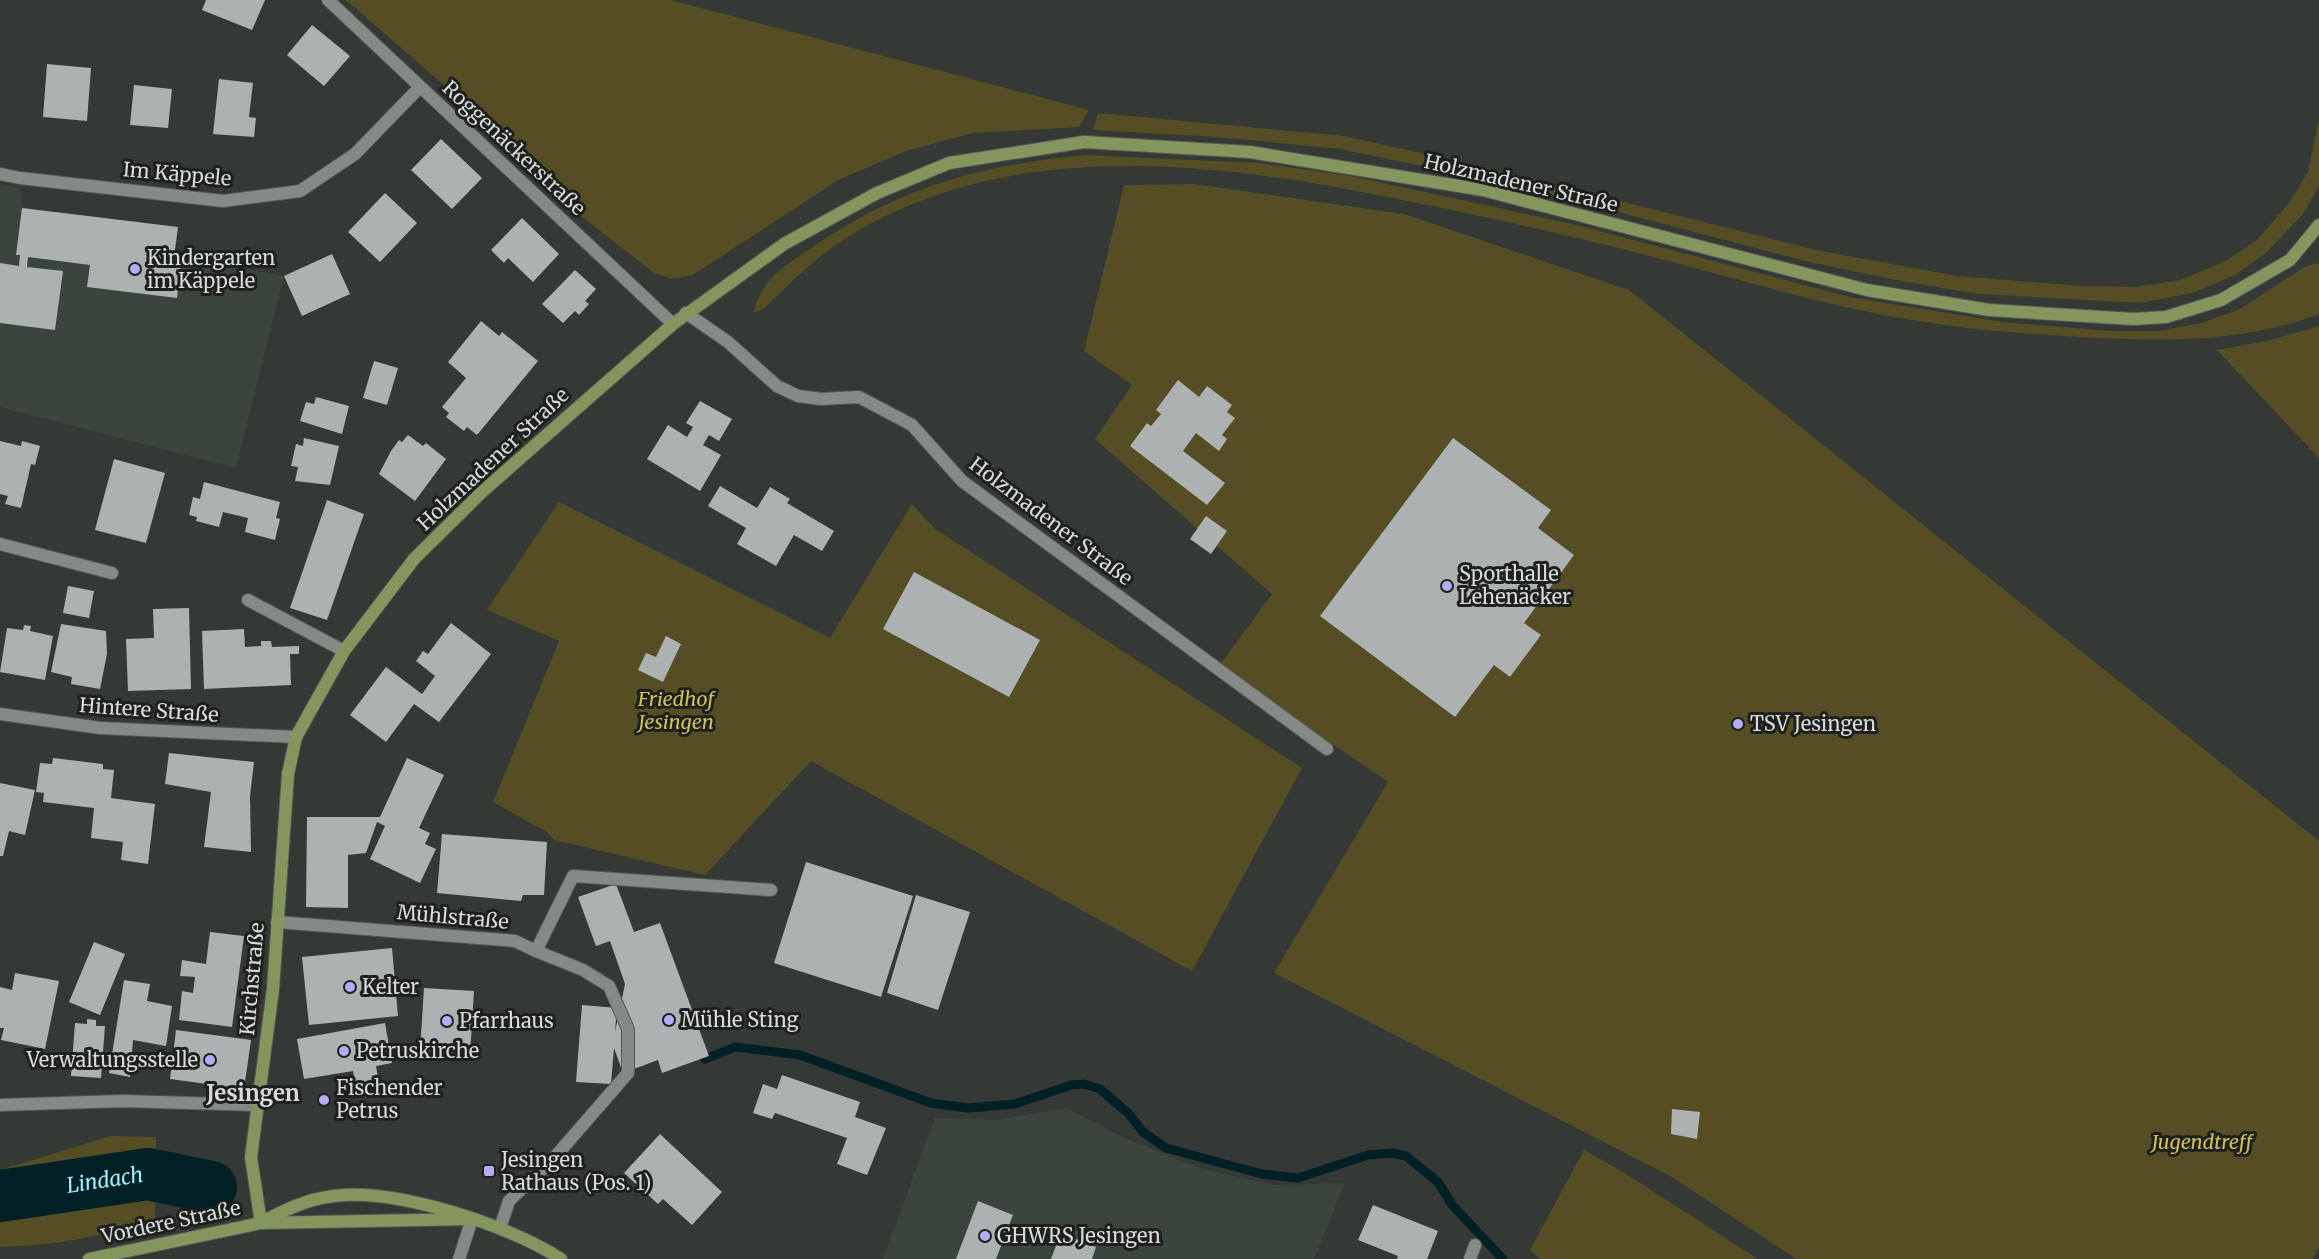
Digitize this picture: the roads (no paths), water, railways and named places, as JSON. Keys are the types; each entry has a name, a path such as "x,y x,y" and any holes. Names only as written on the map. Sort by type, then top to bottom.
{"street":[{"name":"Roggenäckerstraße","path":"328,0 353,21 420,87 673,324"},
{"name":"Im Käppele","path":"0,174 223,201 300,191 355,154 420,87"},
{"name":"Holzmadener Straße","path":"296,737 344,651 414,559 483,491 686,313 784,244 877,193 949,163 1084,142 1250,152 1483,190 1868,290 1989,309 2078,317 2133,319 2196,310 2245,288 2290,260 2318,228"},
{"name":"Holzmadener Straße","path":"686,313 728,342 777,386 798,396 821,399 859,397 912,425 962,481 1327,749"},
{"path":"0,544 112,573"},
{"path":"248,600 344,651"},
{"name":"Hintere Straße","path":"0,714 100,729 296,737"},
{"name":"Kirchstraße","path":"261,1223 252,1157 277,922 288,774 296,737"},
{"path":"536,951 573,876 771,890"},
{"name":"Mühlstraße","path":"277,922 515,941 583,970 609,986 628,1029 628,1073 554,1158 509,1201 500,1228"},
{"path":"0,1105 122,1101 259,1106"},
{"path":"261,1223 297,1204 336,1196 408,1200 500,1228 546,1249 561,1259"},
{"path":"261,1223 472,1219"},
{"path":"459,1259 472,1219"},
{"name":"Vordere Straße","path":"91,1259 261,1223"},
{"path":"1470,1259 1475,1245"}],"waterway":[{"path":"705,1059 735,1047 800,1055 931,1103 968,1108 1015,1104 1071,1085 1084,1084 1100,1089 1129,1114 1143,1132 1166,1148 1262,1174 1298,1178 1368,1155 1392,1153 1406,1156 1438,1182 1453,1206 1503,1259"},
{"name":"Lindach","path":"0,1196 148,1174 211,1187"}],"place":[{"name":"Kindergarten im Käppele","path":"135,269"},
{"name":"Sporthalle Lehenäcker","path":"1447,586"},
{"name":"TSV Jesingen","path":"1738,724"},
{"name":"Kelter","path":"350,987"},
{"name":"Mühle Sting","path":"669,1020"},
{"name":"Pfarrhaus","path":"447,1021"},
{"name":"Petruskirche","path":"344,1051"},
{"name":"Verwaltungsstelle","path":"210,1060"},
{"name":"Fischender Petrus","path":"324,1100"},
{"name":"Jesingen Rathaus (Pos. 1)","path":"489,1171"},
{"name":"GHWRS Jesingen","path":"985,1236"}],"district":[{"name":"Jesingen","path":"253,1093"}],"park label":[{"name":"Friedhof Jesingen","path":"676,710"},
{"name":"Jugendtreff","path":"2202,1142"}]}
